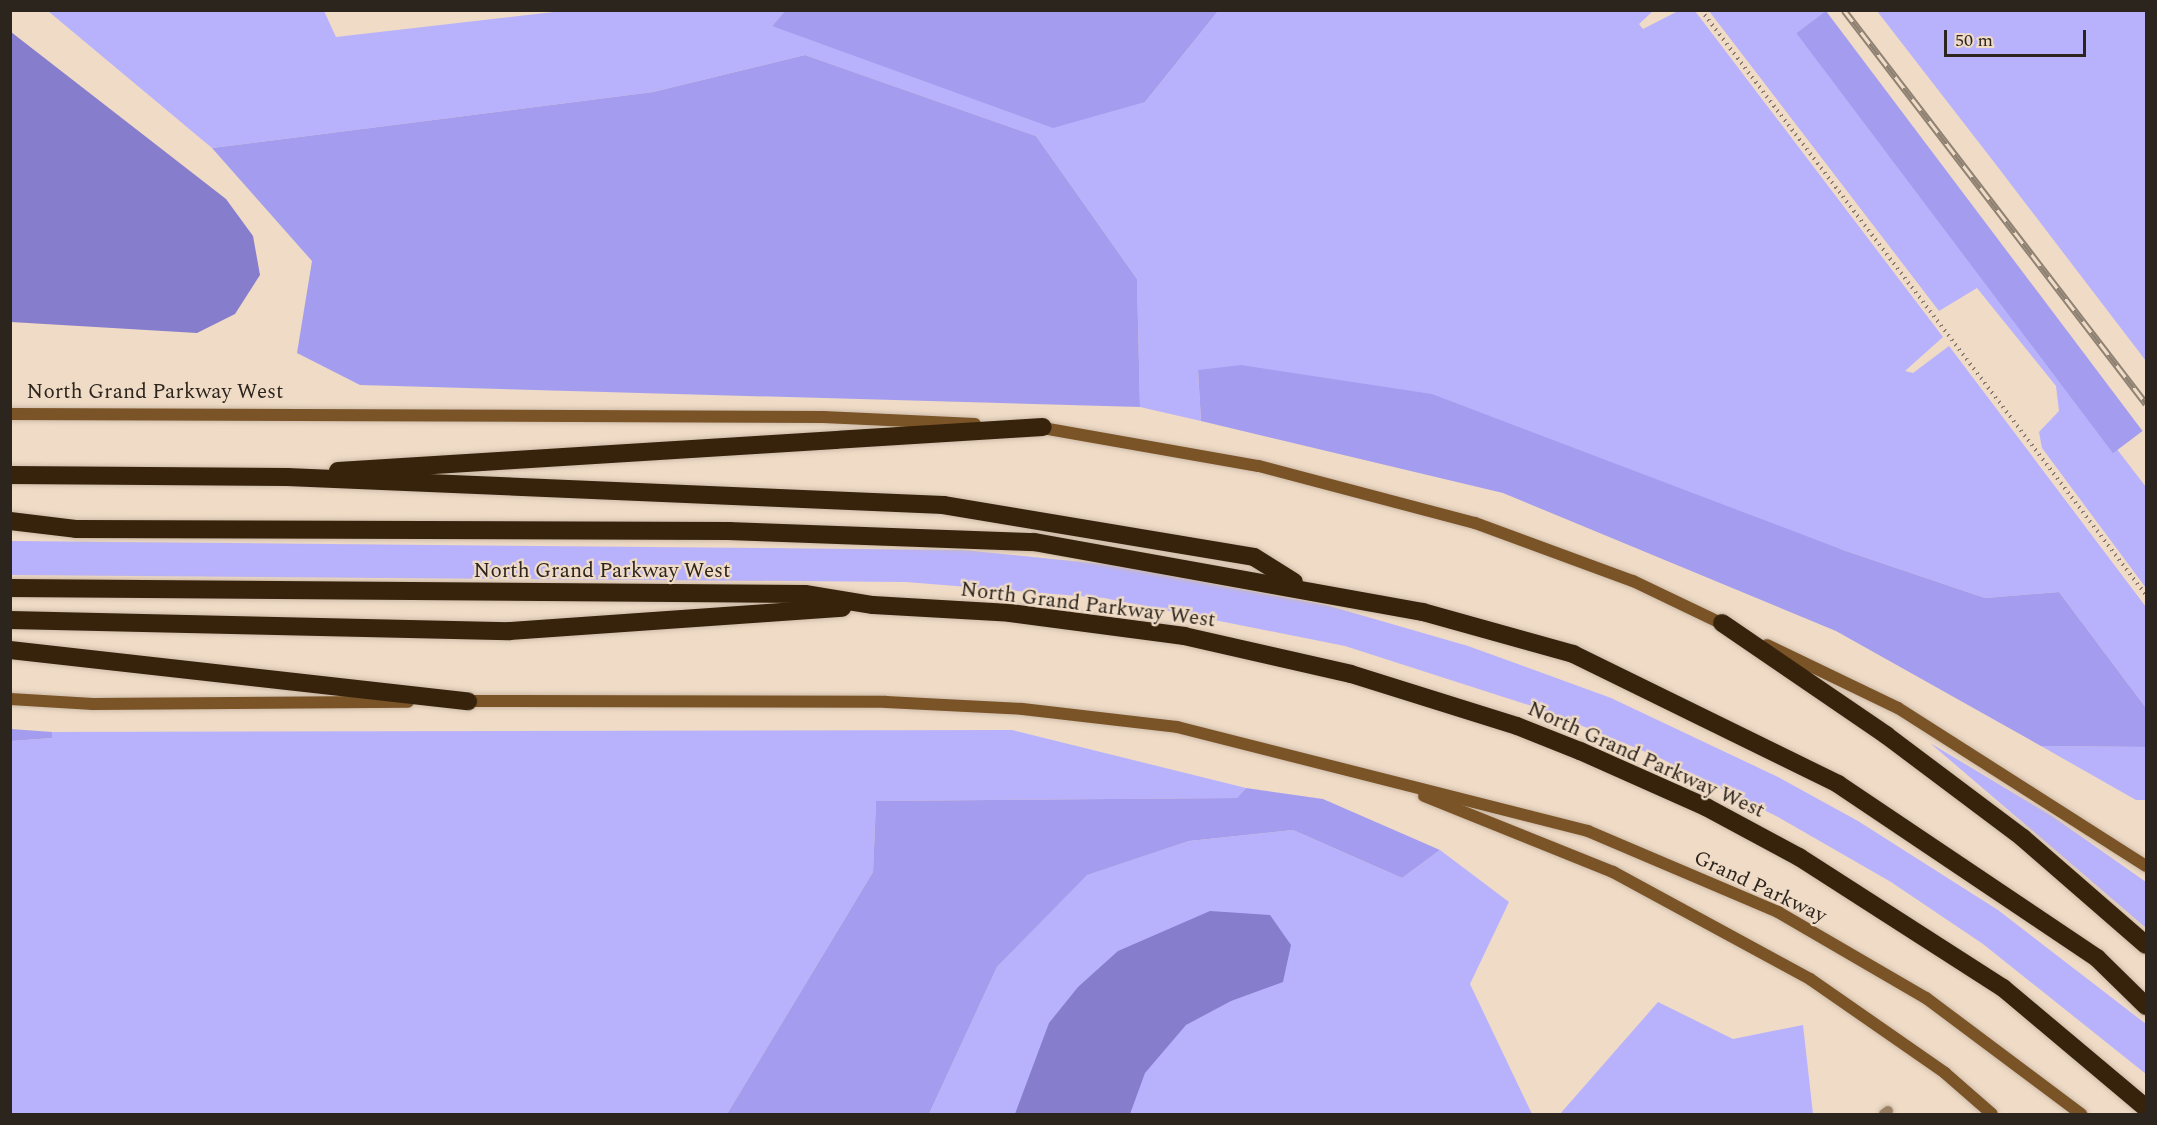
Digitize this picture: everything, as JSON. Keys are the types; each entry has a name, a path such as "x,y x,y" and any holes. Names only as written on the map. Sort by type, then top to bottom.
{"highway":[{"path":"287,477 374,466 1043,427"},
{"path":"10,475 287,477 943,505 1254,557 1301,586"},
{"name":"North Grand Parkway West","path":"10,521 76,529 730,531 1034,542 1301,586 1423,612 1573,654 1828,779 2097,958 2146,1006"},
{"name":"North Grand Parkway West","path":"10,588 805,594 873,605 1010,613 1184,636 1351,674 1517,726 1706,807 1799,857 2003,988 2146,1108"},
{"path":"10,620 509,631 873,605"},
{"path":"1722,623 1886,735 2024,838 2146,945"},
{"path":"10,650 468,701"}],"main road":[{"name":"North Grand Parkway West","path":"10,414 823,417 1043,427 1259,466 1475,524 1633,581 1898,708 2146,866"},
{"path":"10,699 93,704 468,701 886,702 1022,709 1177,727 1382,778 1613,872 1810,979 1945,1073 1992,1114"},
{"name":"Grand Parkway","path":"1382,778 1588,831 1778,912 1926,998 2081,1114"}],"path":[{"path":"1701,10 2146,595"}],"shaded area":[{"path":"48,11 324,11 336,37 562,11 785,11 772,26 1145,102 1218,11 1653,11 1639,24 1643,29 1678,11 1695,11 1943,337 1905,371 1913,373 1949,346 2146,607 2146,708 2059,592 1985,598 1843,550 1198,370 1201,421 1140,407 1137,279 1036,136 805,55 653,92 212,148"},
{"path":"785,11 1218,11 1145,102 1053,128 772,26"},
{"path":"1709,11 1826,11 1801,38 2146,487 2146,588 2042,448 2039,432 2059,411 2056,386 1977,288 1939,311"},
{"path":"1826,11 2143,431 2113,453 1796,33"},
{"path":"1877,11 2146,11 2146,361 1997,166"},
{"path":"11,32 226,199 253,236 260,275 235,314 197,333 11,322"},
{"path":"805,55 1036,136 1137,279 1140,407 360,385 297,353 312,261 212,148 653,92"},
{"path":"1241,365 1432,394 1843,550 1985,598 2059,592 2146,708 2146,747 2041,746 1836,631 1503,493 1201,421 1198,370"},
{"path":"11,541 964,550 1112,565 1326,605 1468,646 1611,698 1778,777 1858,821 1998,910 2146,1024 2146,1074 1983,944 1891,882 1778,817 1658,757 1541,709 1345,646 1104,598 906,582 11,575"},
{"path":"11,729 52,732 52,738 11,741"},
{"path":"1012,730 1246,788 1237,798 876,801 873,872 727,1114 11,1114 11,741 52,738 52,732"},
{"path":"1930,743 2052,816 2146,882 2146,928"},
{"path":"2041,746 2146,747 2146,800 2136,800"},
{"path":"1246,788 1323,799 1440,850 1402,878 1293,830 1189,841 1087,875 997,967 929,1114 727,1114 873,872 876,801 1237,798"},
{"path":"1293,830 1402,878 1440,850 1509,902 1470,984 1532,1114 929,1114 997,967 1086,875 1189,841"},
{"path":"1210,911 1270,915 1291,945 1283,982 1231,1001 1186,1025 1145,1073 1130,1114 1015,1114 1049,1023 1078,987 1118,951"},
{"path":"1658,1002 1733,1039 1803,1025 1813,1114 1560,1114"}],"railway":[{"path":"1844,10 2146,404"}]}
